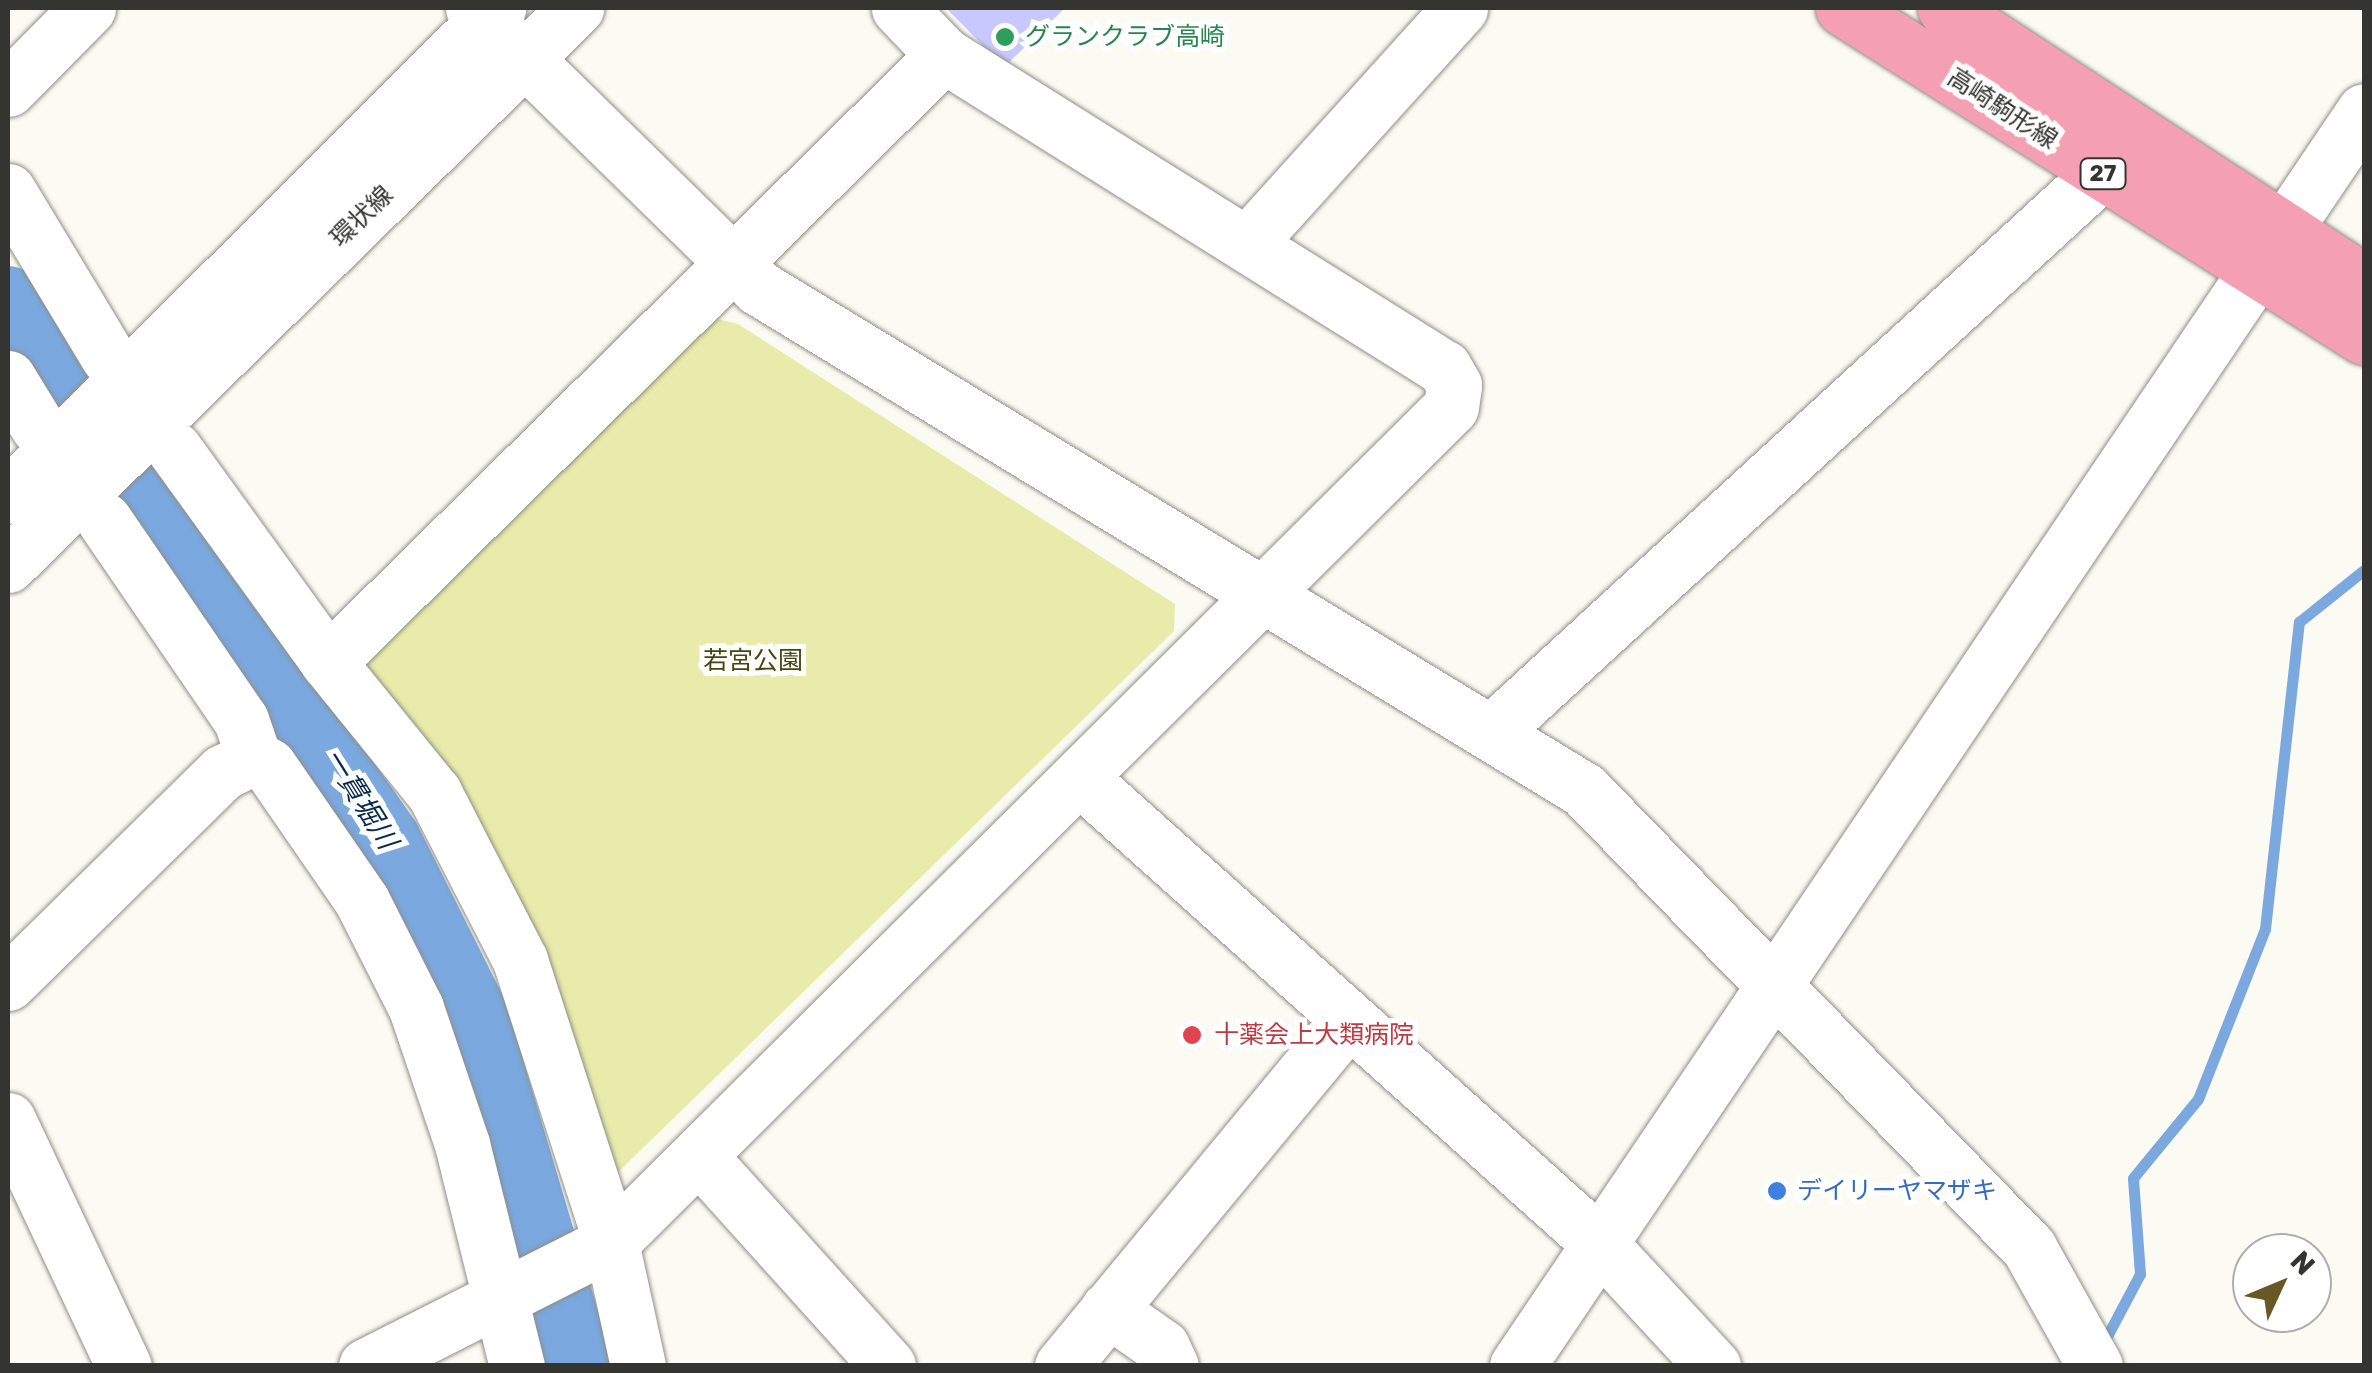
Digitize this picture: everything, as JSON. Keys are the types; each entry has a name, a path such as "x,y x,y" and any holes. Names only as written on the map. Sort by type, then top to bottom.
{"main road":[{"name":"高崎駒形線","path":"1844,8 2102,173 2267,252 2364,282"},
{"name":"高崎駒形線","path":"1945,8 2267,252 2364,337"}],"street":[{"path":"8,89 88,8"},
{"name":"環状線","path":"137,405 576,8"},
{"path":"366,1366 611,1242 1451,407 1454,386 1444,368 944,55 899,8"},
{"path":"1247,244 1460,8"},
{"path":"8,565 72,469 137,405 485,12 523,59 733,264 1258,597 1494,731 1584,790 2029,1248 2095,1366"},
{"path":"328,662 944,55"},
{"path":"1517,1366 2364,112"},
{"path":"1494,731 2102,173"},
{"path":"8,190 137,405 328,662 434,793 482,875 520,960 611,1242 638,1366"},
{"path":"8,378 242,720 254,757 362,901 416,1008 501,1298 517,1366"},
{"path":"8,496 72,469"},
{"path":"8,984 223,772 254,757"},
{"path":"1080,778 1599,1243 1713,1366"},
{"path":"1062,1366 1348,1021"},
{"path":"8,1120 124,1366"},
{"path":"700,1157 888,1366"},
{"path":"1108,1309 1162,1347 1171,1366"}],"green space":[{"name":"若宮公園","path":"713,318 738,324 1175,604 1174,631 608,1182 347,669"}],"building":[{"name":"グランクラブ高崎","path":"946,8 1065,8 1004,67"}],"waterway":[{"name":"一貫堀川","path":"8,300 387,840 474,1014 579,1366"},
{"path":"2105,1340 2140,1274 2133,1178 2198,1099 2265,929 2299,622 2364,570"}],"place":[{"name":"グランクラブ高崎","path":"1005,37"},
{"name":"十薬会上大類病院","path":"1192,1035"},
{"name":"デイリーヤマザキ","path":"1777,1191"}]}
